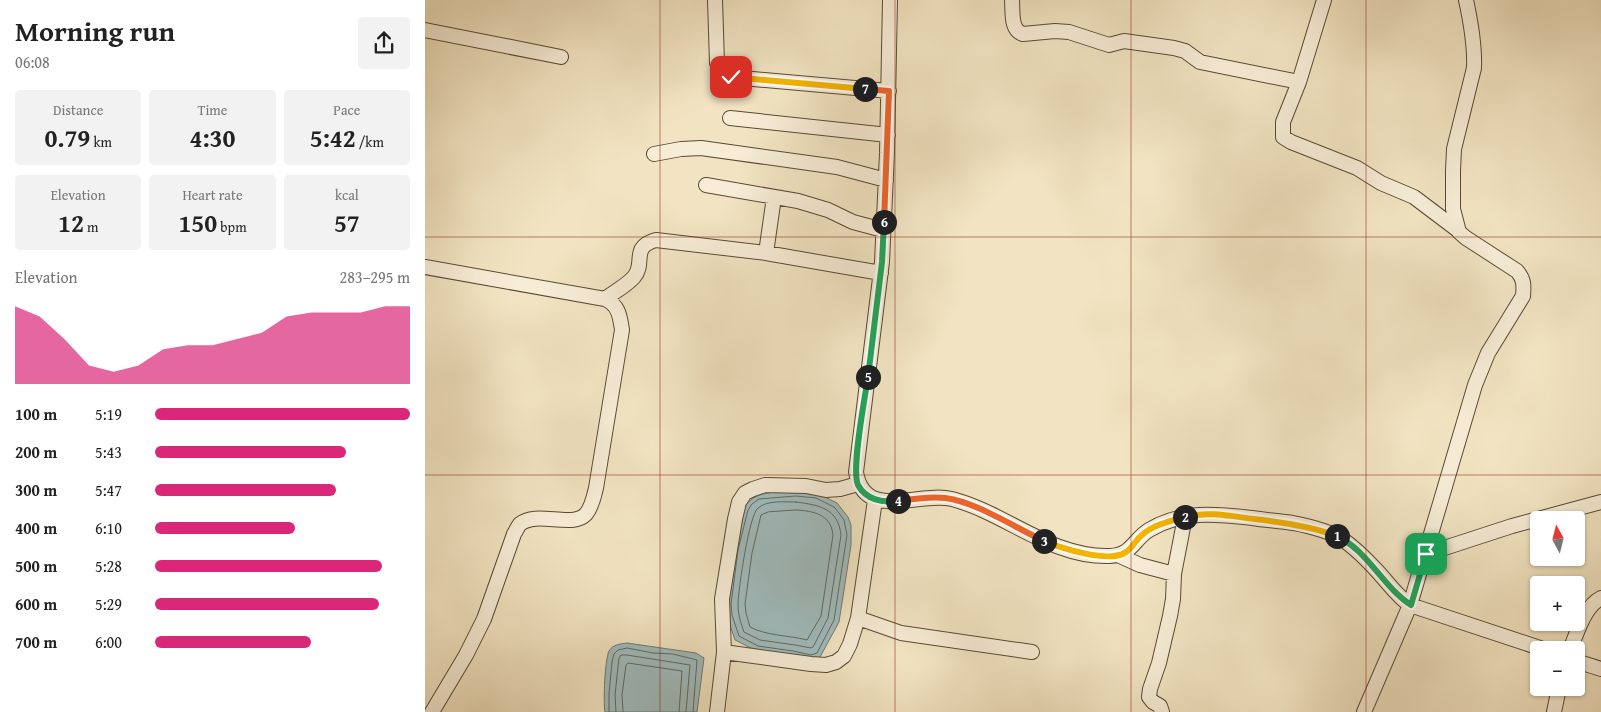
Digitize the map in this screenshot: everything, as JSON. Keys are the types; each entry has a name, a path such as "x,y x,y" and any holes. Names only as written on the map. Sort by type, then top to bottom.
{"street":[{"path":"715,0 717,63 724,75 889,91"},
{"path":"890,0 888,135 881,273 857,456 856,472 858,484 863,491 875,500 886,502 946,498 967,503 1061,548 1090,554 1120,556 1140,566 1174,574"},
{"path":"1012,0 1014,27 1023,34 1055,31 1069,32 1109,45 1124,41 1174,48 1185,51 1200,62 1299,82"},
{"path":"1324,0 1299,82 1283,122 1283,137 1291,142 1357,168 1381,183 1415,197 1466,238 1517,271 1522,277 1524,286 1523,296 1488,353 1475,385 1411,605 1364,712"},
{"path":"1459,232 1453,208 1454,149 1474,68 1475,55 1466,0"},
{"path":"425,30 561,57"},
{"path":"730,118 888,135"},
{"path":"654,154 681,149 701,148 837,167 886,180"},
{"path":"706,185 811,204 853,222 883,230"},
{"path":"767,253 774,197"},
{"path":"605,299 634,277 642,247 656,240 767,253 881,273"},
{"path":"425,267 605,299 612,302 617,309 622,330 592,504 586,514 578,519 529,520 520,524 514,534 484,619 466,655 432,712"},
{"path":"717,712 724,652 722,599 739,502 745,493 765,485 806,486 826,490 840,489 858,484"},
{"path":"724,652 826,665 836,662 844,656 851,644 858,618 875,500"},
{"path":"1426,554 1512,526 1601,502"},
{"path":"1120,556 1127,552 1141,535 1149,529 1166,522 1197,514 1216,514 1293,523 1340,537 1376,569 1404,601 1411,605 1530,645"},
{"path":"1162,712 1160,706 1149,697 1149,689 1159,663 1170,616 1174,574 1185,517"},
{"path":"1573,641 1581,622 1595,601 1601,598"},
{"path":"858,618 901,633 1032,652"},
{"path":"1585,664 1601,669"},
{"path":"1554,712 1557,696"}],"water":[{"path":"796,491 817,493 837,503 848,517 851,525 851,545 839,622 820,657 812,660 757,651 735,640 727,616 726,604 743,508 748,502 760,495"},
{"path":"627,643 696,653 704,658 697,712 605,712 606,662 609,651 615,646"}],"route":[{"path":"731,77 889,91 882,262 856,472 858,484 863,491 875,500 886,502 946,498 967,503 1061,548 1107,556 1120,556 1127,552 1141,535 1149,529 1166,522 1197,514 1216,514 1293,523 1340,537 1376,569 1404,601 1411,605 1426,554"}]}
